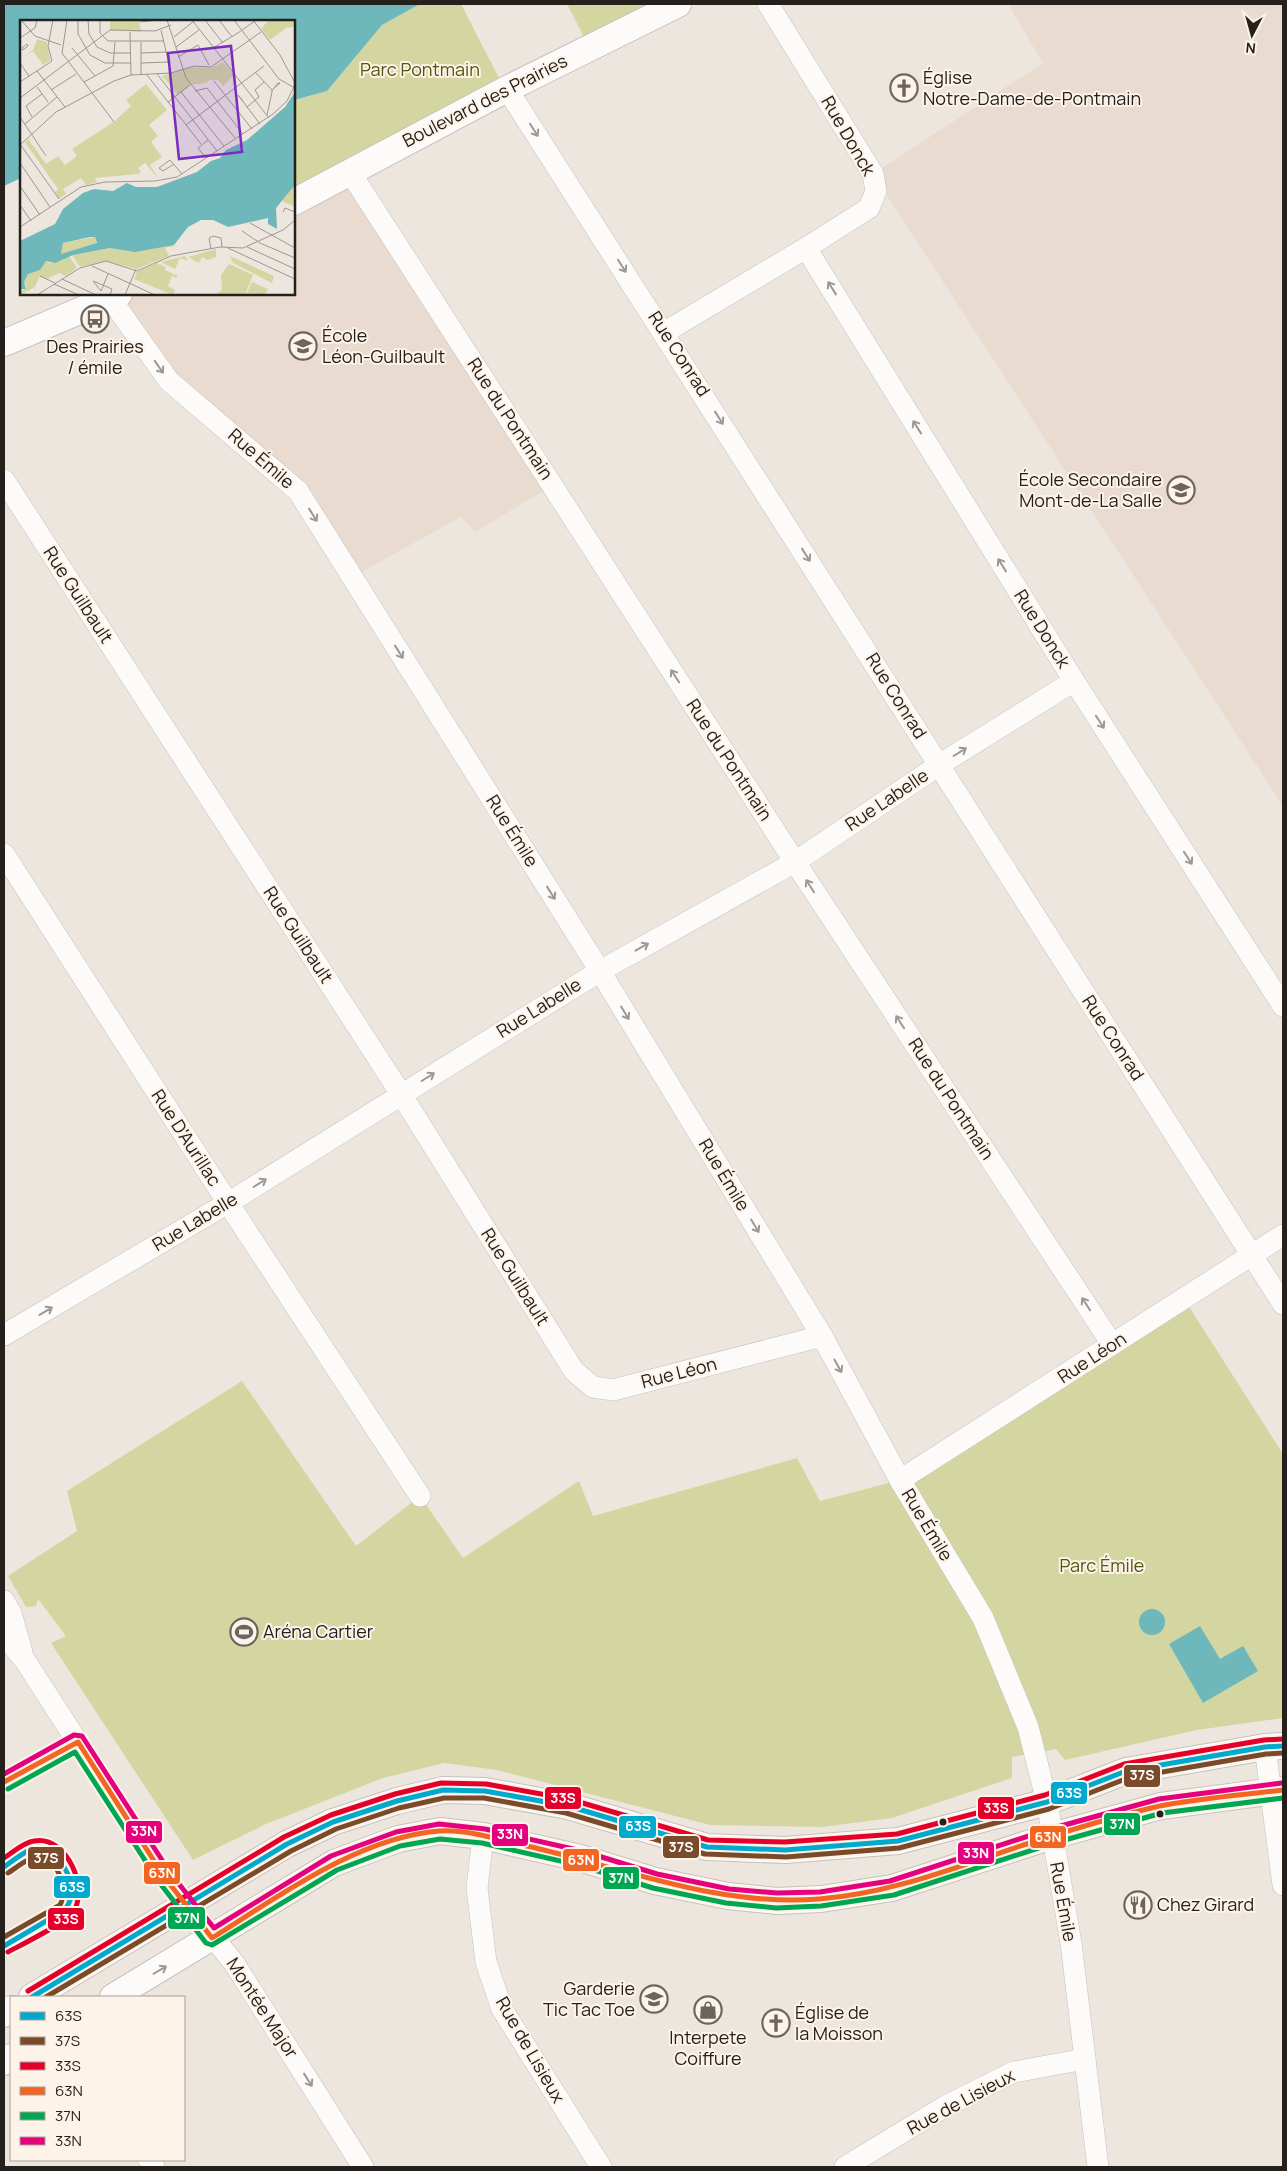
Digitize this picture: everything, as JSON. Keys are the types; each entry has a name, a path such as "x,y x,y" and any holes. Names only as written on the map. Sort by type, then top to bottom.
{"street":[{"name":"Boulevard des Prairies","path":"295,201 507,89 678,4"},
{"name":"Rue Donck","path":"665,332 869,208 876,191 873,174 768,4"},
{"name":"Rue Conrad","path":"507,89 665,332 1283,1304"},
{"name":"Rue du Pontmain","path":"350,172 795,862 1112,1344"},
{"name":"Rue Donck","path":"806,248 1074,681 1283,1006"},
{"path":"4,343 115,296"},
{"name":"Rue Émile","path":"115,296 168,381 298,491 600,971 822,1336 900,1480 983,1618 1028,1727 1047,1802 1071,1943 1098,2167"},
{"name":"Rue Guilbault","path":"4,480 401,1094 574,1371 593,1388"},
{"name":"Rue Labelle","path":"4,1335 228,1203 600,971 795,862 939,765 1074,681"},
{"name":"Rue D'Aurillac","path":"4,854 228,1203 420,1496"},
{"name":"Rue Léon","path":"900,1480 1283,1236"},
{"name":"Rue Léon","path":"593,1388 613,1390 822,1336"},
{"name":"Montée Major","path":"4,1601 10,1613 24,1659"},
{"name":"Montée Major","path":"4,1635 24,1659 165,1878 234,1964 358,2166"},
{"path":"34,1996 187,1906 287,1844 333,1822 397,1801 443,1790 485,1791 568,1806 707,1847 785,1850 898,1841 1047,1802 1126,1771 1274,1746 1283,1885"},
{"path":"115,1996 334,1863 398,1840 440,1831 483,1836 580,1858 662,1883 728,1896 777,1901 821,1899 892,1888 1052,1836 1161,1806 1278,1790"},
{"name":"Rue de Lisieux","path":"483,1836 477,1888 486,1962 502,2009 601,2167"},
{"name":"Rue de Lisieux","path":"845,2167 944,2107 1014,2072 1085,2059"}],"shaded area":[{"name":"École Secondaire Mont-de-La Salle","path":"1008,4 1283,4 1283,806 873,174 1043,63"},
{"name":"École Léon-Guilbault","path":"350,172 553,485 475,532 461,517 352,577 298,491 169,381 120,295 295,295 295,201"}],"green space":[{"name":"Parc Pontmain","path":"420,4 461,4 499,78 507,89 295,201 295,100 327,91 382,25"},
{"path":"567,4 661,4 584,37"},
{"name":"Parc Émile","path":"1184,1299 1283,1454 1283,1718 1197,1730 1065,1760 1056,1749 1012,1757 1012,1778 892,1818 822,1827 710,1825 497,1770 444,1763 383,1778 266,1824 193,1860 51,1643 66,1636 38,1599 36,1606 26,1607 8,1576 77,1531 67,1491 242,1381 356,1546 420,1496 463,1558 579,1481 593,1516 797,1458 820,1501 900,1480"}],"water":[{"path":"4,4 420,4 382,25 327,91 295,100 295,20 20,20 20,178 4,186"},
{"path":"1152,1609 1161,1613 1165,1622 1161,1631 1152,1635 1143,1631 1139,1622 1143,1613"},
{"path":"1200,1626 1220,1659 1243,1646 1258,1671 1203,1703 1169,1644"}],"transit line":[{"name":"33N","path":"4,1774 74,1735 82,1736 171,1874 214,1928 331,1856 396,1832 439,1824 485,1829 582,1851 657,1874 729,1889 777,1893 820,1892 890,1881 1050,1829 1159,1799 1282,1783"},
{"name":"33S","path":"28,1991 284,1837 331,1815 395,1794 441,1783 486,1784 569,1799 708,1840 785,1842 897,1834 1045,1795 1124,1764 1264,1740 1283,1739"},
{"name":"63N","path":"4,1782 78,1742 165,1878 212,1938 320,1871 349,1857 379,1844 439,1831 484,1836 708,1892 781,1900 819,1899 879,1890 937,1874 1023,1845 1146,1809 1190,1801 1283,1790"},
{"name":"63S","path":"34,1996 287,1844 333,1822 397,1801 443,1790 485,1791 568,1806 707,1847 785,1850 898,1841 1047,1802 1126,1771 1265,1747 1283,1746"},
{"name":"37N","path":"8,1789 75,1752 159,1882 206,1943 212,1945 337,1870 400,1846 440,1839 482,1843 578,1865 653,1888 726,1903 776,1908 821,1906 894,1895 1054,1843 1162,1813 1283,1798"},
{"name":"37S","path":"48,1996 291,1851 336,1829 399,1808 444,1798 484,1798 566,1813 705,1854 786,1857 899,1848 1049,1809 1128,1778 1266,1754 1283,1753"},
{"name":"33S","path":"4,1858 26,1843 46,1841 56,1846 65,1855 77,1879 79,1892 77,1905 67,1919 8,1952"},
{"name":"63S","path":"4,1867 27,1851 35,1848 48,1850 60,1860 72,1888 72,1894 65,1910 4,1946"},
{"name":"37S","path":"4,1937 60,1905 63,1891 59,1874 51,1861 45,1857 31,1858 8,1873"}],"place":[{"name":"Église Notre-Dame-de-Pontmain","path":"904,88"},
{"name":"Des Prairies / émile","path":"95,319"},
{"name":"École Léon-Guilbault","path":"303,346"},
{"name":"École Secondaire Mont-de-La Salle","path":"1181,490"},
{"name":"Aréna Cartier","path":"244,1632"},
{"name":"Chez Girard","path":"1138,1905"},
{"name":"Garderie Tic Tac Toe","path":"654,1999"},
{"name":"Interpete Coiffure","path":"708,2010"},
{"name":"Église de la Moisson","path":"776,2023"}]}
